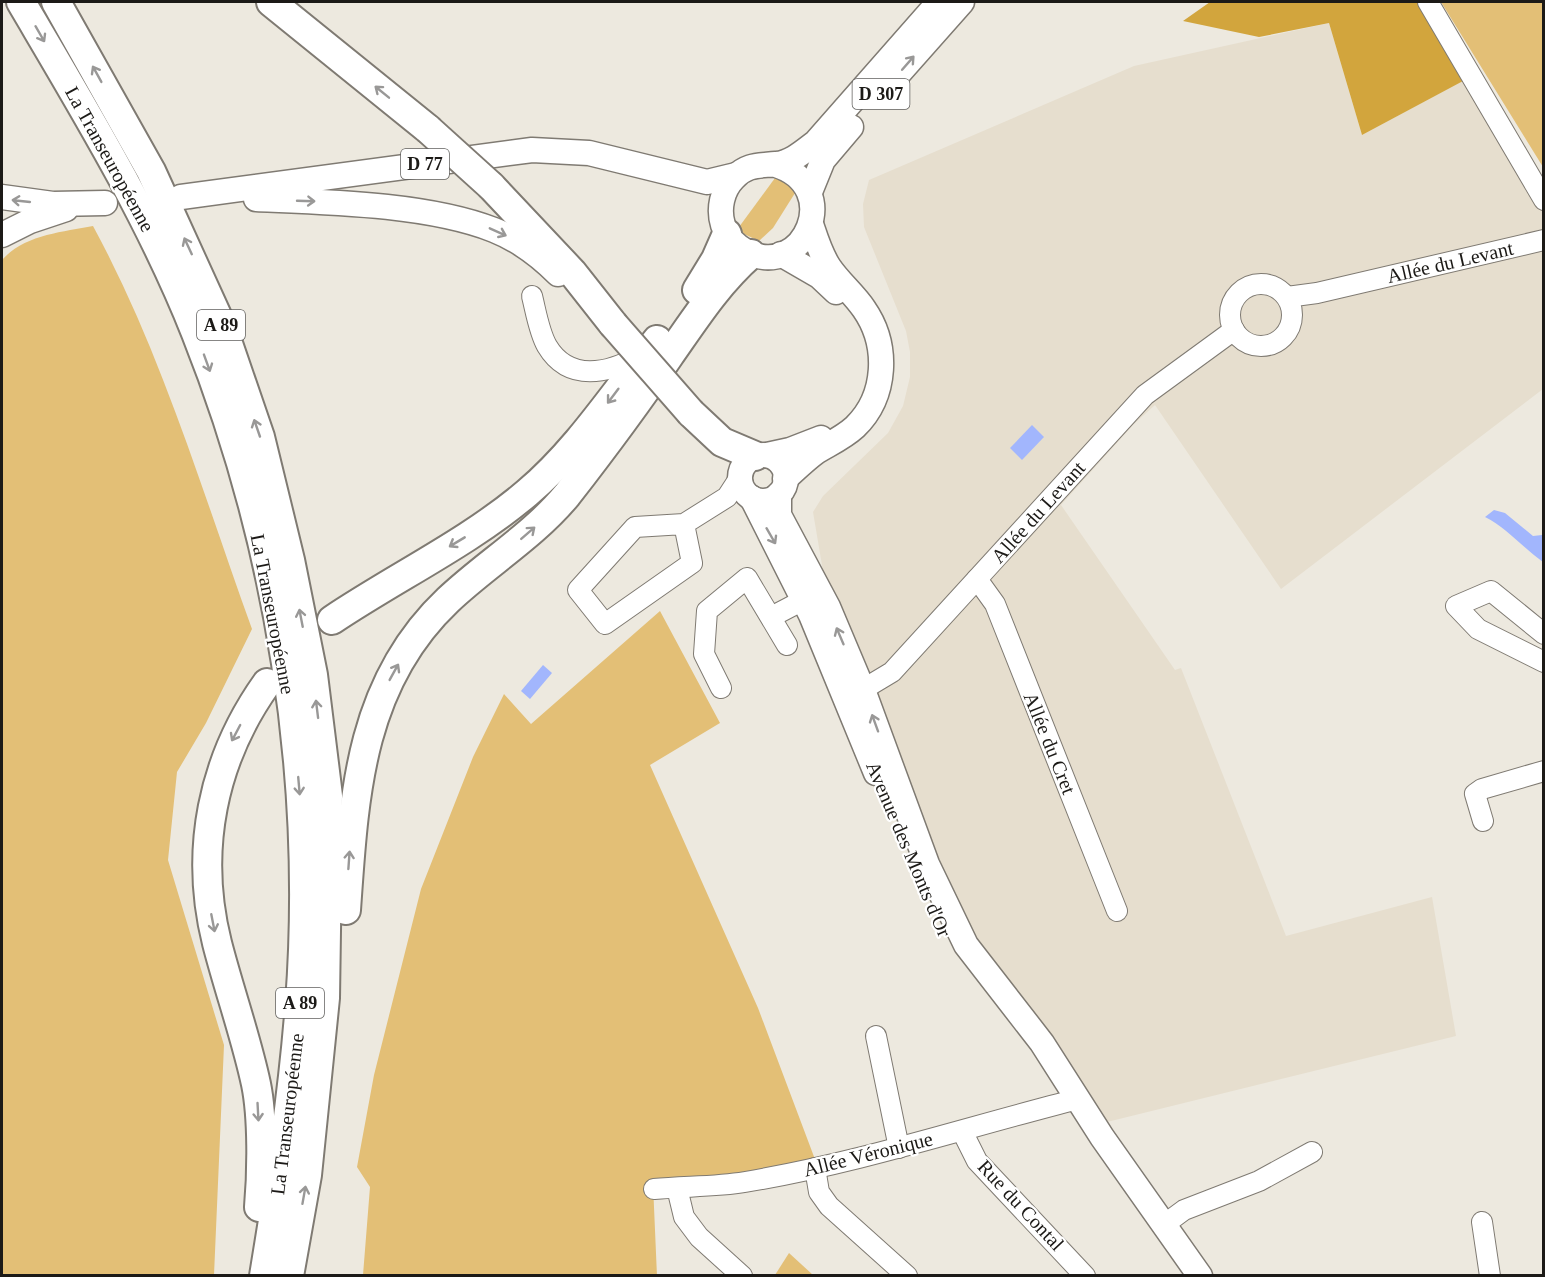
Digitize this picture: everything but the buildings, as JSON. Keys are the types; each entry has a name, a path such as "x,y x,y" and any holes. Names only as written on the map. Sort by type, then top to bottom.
{"highway":[{"name":"La Transeuropéenne","path":"21,2 155,241 195,332 222,404 243,472 282,634 294,728 302,823 300,1001 291,1097 264,1275"},
{"name":"La Transeuropéenne","path":"57,2 152,171 189,248 223,329 260,437 290,560 313,675 328,796 325,998 307,1175 290,1275"},
{"path":"270,2 428,129 491,186 572,272 610,326 688,415 722,442 748,479"},
{"path":"332,620 482,526 527,493 575,446 699,287 717,259 724,225"},
{"path":"325,998 342,962 352,827 365,742 380,698 408,647 447,601 532,530 565,496 669,357 718,285 751,254"},
{"path":"251,1275 261,1184 256,1087 217,942 209,900 206,862 207,836 219,775 231,742 250,707 267,684"}],"main road":[{"name":"D 307","path":"776,165 796,157 816,142 939,2"},
{"name":"D 307","path":"810,192 823,160 962,2"},
{"name":"D 77","path":"181,197 532,150 588,153 707,182 736,175"},
{"path":"755,165 776,165 796,174 810,192 813,214 811,225 800,243 781,254 766,256 751,254 741,249 724,225 725,190 736,175 755,165"},
{"name":"D 77","path":"643,167 687,189 712,206 724,225"},
{"path":"206,195 328,201 470,221 518,241 540,256 610,326"},
{"path":"2,197 27,202 94,204 30,221 2,235"},
{"path":"748,479 766,500 817,452 855,427 867,413 880,381 879,340 874,325 863,307 830,269 811,225"},
{"path":"748,479 820,439 850,416 861,401 868,381 871,362 868,343 858,320 841,297 819,276 781,254"},
{"path":"748,479 783,467 782,487"},
{"name":"Avenue des Monts d'Or","path":"748,479 812,595"},
{"name":"Avenue des Monts d'Or","path":"782,487 779,514 855,694 915,871 953,950 1072,1101 1099,1150 1165,1224 1200,1275"}],"street":[{"path":"1428,2 1544,200"},
{"name":"Allée du Levant","path":"1287,297 1317,293 1544,240"},
{"path":"1263,283 1272,286 1287,297 1291,306 1290,326 1277,341 1258,346 1249,343 1234,330 1230,321 1232,302 1245,288 1263,283"},
{"path":"532,296 548,346 562,362 583,371 600,372 618,368 649,350"},
{"name":"Allée du Levant","path":"855,694 892,672 1145,395 1234,330"},
{"path":"684,524 692,563 605,624 578,590 635,527 684,524 748,479"},
{"path":"721,688 704,654 707,611 747,578 787,645"},
{"name":"Allée du Cret","path":"977,579 995,604 1117,910"},
{"path":"1544,633 1491,591 1456,606 1478,629 1544,663"},
{"path":"771,617 812,595"},
{"path":"1483,821 1475,794 1482,789 1544,771"},
{"path":"876,1036 899,1148"},
{"name":"Allée Véronique","path":"654,1189 743,1182 815,1168 899,1148 1072,1101"},
{"name":"Rue du Contal","path":"962,1131 977,1161 1085,1275"},
{"path":"1165,1224 1184,1210 1259,1182 1312,1152"},
{"path":"815,1168 819,1192 829,1206 907,1275"},
{"path":"677,1188 684,1217 689,1224 699,1237 742,1275"},
{"path":"1482,1222 1490,1275"}],"shaded area":[{"path":"1210,2 1420,2 1463,81 1362,135 1329,23 1259,37 1183,21"},
{"path":"1441,2 1543,2 1543,167"},
{"path":"1329,23 1362,135 1475,74 1543,199 1543,389 1281,589 1155,405 1134,424 1061,505 1175,670 1181,668 1286,936 1432,897 1456,1036 1107,1122 978,946 936,859 824,577 813,512 823,496 888,433 903,406 910,377 910,352 906,331 864,227 863,204 869,180 1134,66"},
{"path":"775,178 790,185 795,193 773,228 759,241 744,234 739,227"},
{"path":"93,226 118,274 161,374 252,629 206,723 177,772 168,860 224,1045 214,1275 2,1275 2,260 21,245 32,240"},
{"path":"660,611 720,723 650,765 758,1008 816,1162 718,1178 653,1184 657,1276 363,1275 370,1187 357,1167 374,1075 421,889 473,757 504,694 531,724"},
{"path":"789,1253 813,1275 775,1275"}],"water":[{"path":"1032,425 1044,437 1022,460 1010,448"},
{"path":"1494,510 1505,513 1533,536 1542,535 1543,562 1501,527 1485,517"},
{"path":"543,665 552,673 530,699 521,691"}]}
